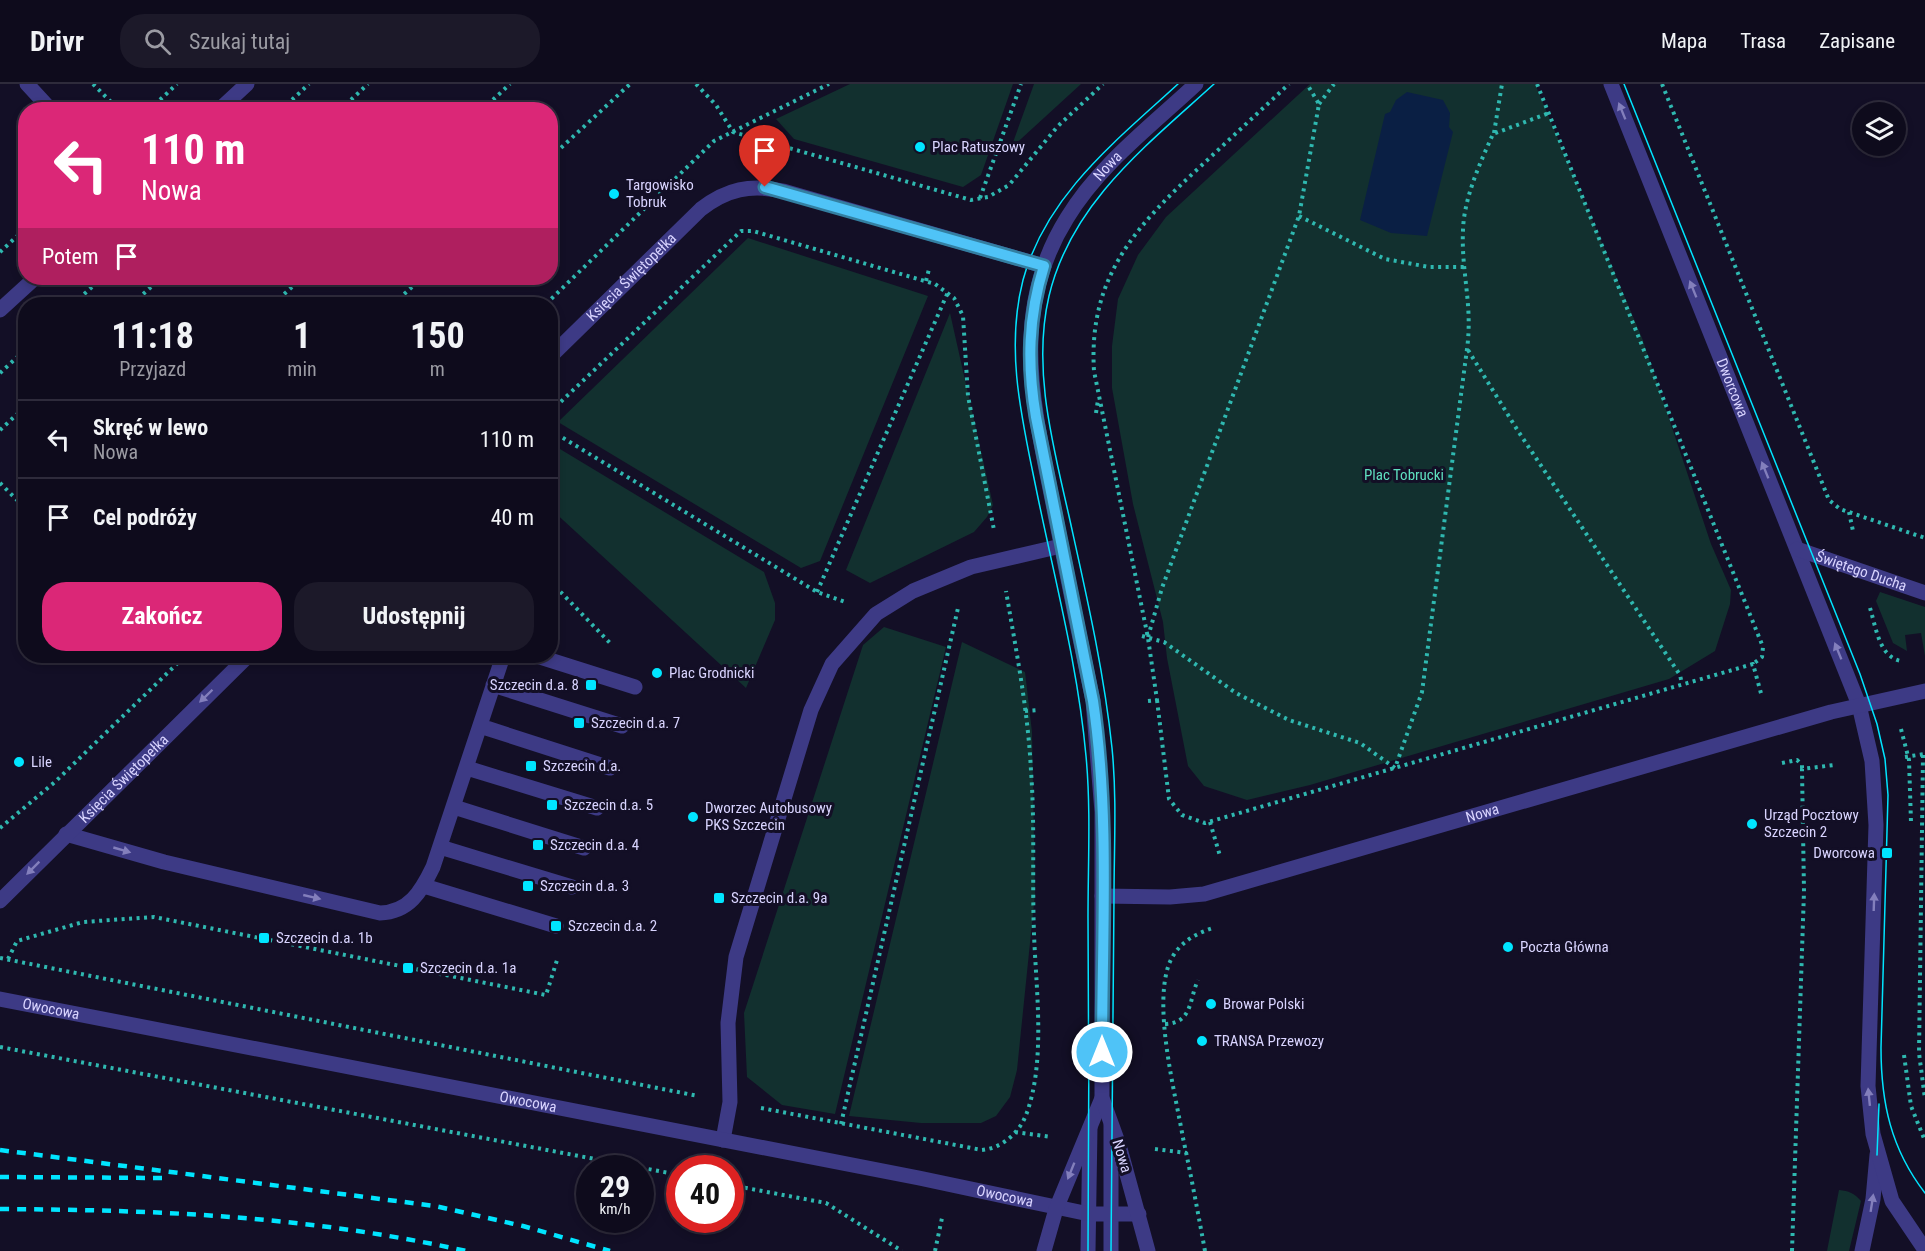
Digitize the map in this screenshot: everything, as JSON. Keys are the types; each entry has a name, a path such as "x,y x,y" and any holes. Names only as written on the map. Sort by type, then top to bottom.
{"street":[{"path":"27,84 44,102"},
{"path":"228,102 247,84"},
{"name":"Nowa","path":"1148,1251 1139,1214 1102,1098 1102,812 1098,740 1093,701 1061,546 1030,376 1031,320 1044,266 1065,220 1096,179 1196,84"},
{"name":"Dworcowa","path":"1611,84 1859,705 1872,761 1876,825 1868,1086 1877,1155 1892,1201 1925,1250"},
{"name":"Księcia Świętopełka","path":"558,349 701,209 716,197 748,187 783,191 1044,266"},
{"path":"0,310 27,285"},
{"path":"723,1140 730,1102 728,1023 736,957 743,927 821,684 845,646 876,614 942,578 999,559 1061,546"},
{"name":"Świętego Ducha","path":"1797,549 1925,593"},
{"name":"Księcia Świętopełka","path":"0,901 241,663"},
{"path":"66,834 164,862 380,913 394,912 405,906 424,886 440,847 501,663"},
{"path":"558,663 635,687"},
{"path":"493,686 622,726"},
{"path":"1859,705 1925,691"},
{"name":"Nowa","path":"1102,896 1170,897 1204,894 1859,705"},
{"path":"480,726 610,768"},
{"path":"467,768 597,808"},
{"path":"453,807 584,848"},
{"path":"440,847 572,887"},
{"path":"424,886 556,926"},
{"name":"Owocowa","path":"0,999 919,1178 1056,1209"},
{"name":"Nowa","path":"1044,1251 1056,1209 1102,1098"},
{"path":"1110,1251 1111,1123"},
{"path":"1088,1251 1090,1126"},
{"path":"1862,1251 1873,1199 1877,1155"},
{"path":"1056,1209 1089,1214 1139,1214"}],"path":[{"path":"93,84 111,102"},
{"path":"158,102 177,84"},
{"path":"290,102 309,84"},
{"path":"349,102 368,84"},
{"path":"491,102 510,84"},
{"path":"558,151 630,84"},
{"path":"696,84 716,105 733,132 951,195 980,199 995,194 1009,185 1058,126 1102,84"},
{"path":"980,199 1021,84"},
{"path":"1289,84 1157,207 1122,252 1105,286 1096,322 1093,359 1098,396 1148,638 1169,800 1182,815 1194,821 1210,822 1753,664 1762,657 1763,647 1537,84"},
{"path":"1307,84 1319,104"},
{"path":"1148,638 1162,588 1299,216 1319,104 1334,84"},
{"path":"1395,768 1422,692 1471,322 1463,227 1474,182 1493,134 1502,84"},
{"path":"1662,84 1829,500 1833,505 1925,538"},
{"path":"1493,134 1549,113"},
{"path":"948,204 951,195"},
{"path":"1299,216 1385,259 1429,267 1465,267"},
{"path":"0,958 982,1150 996,1147 1010,1138 1026,1113 1035,1076 1038,1023 1031,770 1025,711 968,396 963,316 948,292 926,281 753,231 741,231 558,404"},
{"path":"0,252 18,235"},
{"path":"926,281 929,269"},
{"path":"81,297 94,285"},
{"path":"140,297 153,285"},
{"path":"281,297 294,285"},
{"path":"401,297 414,285"},
{"path":"817,592 948,292"},
{"path":"1467,349 1518,432 1680,675 1682,684"},
{"path":"0,373 18,356"},
{"path":"1096,413 1098,396"},
{"path":"0,430 18,413"},
{"path":"558,435 817,592 876,614"},
{"path":"0,483 18,501"},
{"path":"1849,511 1853,531"},
{"path":"841,1124 961,599"},
{"path":"1870,606 1885,652 1893,659 1908,661"},
{"path":"1142,636 1164,642 1236,693 1289,720 1360,743 1395,768"},
{"path":"0,828 56,781 178,663"},
{"path":"1753,664 1765,705"},
{"path":"1148,701 1157,700"},
{"path":"1025,711 1038,710"},
{"path":"1896,758 1924,754 1919,1053 1925,1099"},
{"path":"1771,766 1797,760 1802,765 1804,891 1792,1251"},
{"path":"1802,769 1834,765"},
{"path":"1210,822 1221,862"},
{"path":"1205,1251 1169,1063 1164,995 1170,962 1188,940 1217,926"},
{"path":"1165,1024 1175,1024 1185,1017 1192,1004 1198,980"},
{"path":"0,1047 666,1172"},
{"path":"744,1188 826,1203 902,1251"},
{"path":"935,1251 942,1218"}],"green space":[{"path":"850,84 1013,84 981,175 963,187 794,139 776,119"},
{"path":"1034,84 1081,84 1011,148"},
{"name":"Plac Tobrucki","path":"1310,84 1535,84 1642,338 1711,544 1731,590 1730,604 1715,651 1669,679 1310,785 1247,800 1204,786 1188,766 1167,658 1163,622 1133,504 1112,388 1112,346 1118,299 1138,255 1166,217"},
{"path":"748,238 928,296 820,561 801,568 558,422"},
{"path":"950,313 993,505 987,517 974,532 870,583 846,570"},
{"path":"558,448 764,572 775,603 775,620 746,688 558,515"},
{"path":"1880,592 1925,607 1925,656 1921,633 1905,635 1907,651 1893,643 1876,601"},
{"path":"884,627 946,647 835,1114 782,1105 747,1077 744,1013 863,645"},
{"path":"962,642 1025,672 1032,732 1035,894 1017,1070 1010,1097 996,1116 981,1123 921,1123 849,1116"},
{"path":"1839,1190 1851,1193 1861,1201 1849,1251 1827,1251"}],"water":[{"path":"1407,92 1443,100 1450,113 1449,127 1453,132 1427,236 1391,233 1360,220 1385,114 1390,112 1396,100"}],"tram line":[{"path":"1088,1251 1088,776 1071,655 1021,410 1017,384 1015,332 1023,280 1048,222 1086,172 1178,84"},
{"path":"1111,1251 1114,767 1099,661 1051,434 1044,379 1044,324 1049,296 1060,263 1075,232 1093,204 1138,153 1214,84"},
{"path":"1624,84 1860,674 1877,724 1885,759 1888,795 1881,1048 1883,1088 1890,1125 1896,1142 1913,1176 1925,1193"},
{"path":"1877,1155 1879,1104"}],"railway":[{"path":"0,1150 435,1206 523,1226 610,1251"},
{"path":"0,1177 165,1178"},
{"path":"0,1209 119,1211 234,1217 349,1230 466,1251"}],"place":[{"name":"Plac Ratuszowy","path":"920,147"},
{"name":"Targowisko Tobruk","path":"614,194"},
{"name":"Plac Grodnicki","path":"657,673"},
{"name":"Szczecin d.a. 8","path":"591,685"},
{"name":"Szczecin d.a. 7","path":"579,723"},
{"name":"Lile","path":"19,762"},
{"name":"Szczecin d.a.","path":"531,766"},
{"name":"Szczecin d.a. 5","path":"552,805"},
{"name":"Dworzec Autobusowy PKS Szczecin","path":"693,817"},
{"name":"Urząd Pocztowy Szczecin 2","path":"1752,824"},
{"name":"Szczecin d.a. 4","path":"538,845"},
{"name":"Dworcowa","path":"1887,853"},
{"name":"Szczecin d.a. 3","path":"528,886"},
{"name":"Szczecin d.a. 9a","path":"719,898"},
{"name":"Szczecin d.a. 2","path":"556,926"},
{"name":"Szczecin d.a. 1b","path":"264,938"},
{"name":"Poczta Główna","path":"1508,947"},
{"name":"Szczecin d.a. 1a","path":"408,968"},
{"name":"Browar Polski","path":"1211,1004"},
{"name":"TRANSA Przewozy","path":"1202,1041"}],"route":[{"path":"765,187 1044,266 1031,320 1030,376 1061,546 1093,701 1098,740 1102,812 1102,1052"}]}
